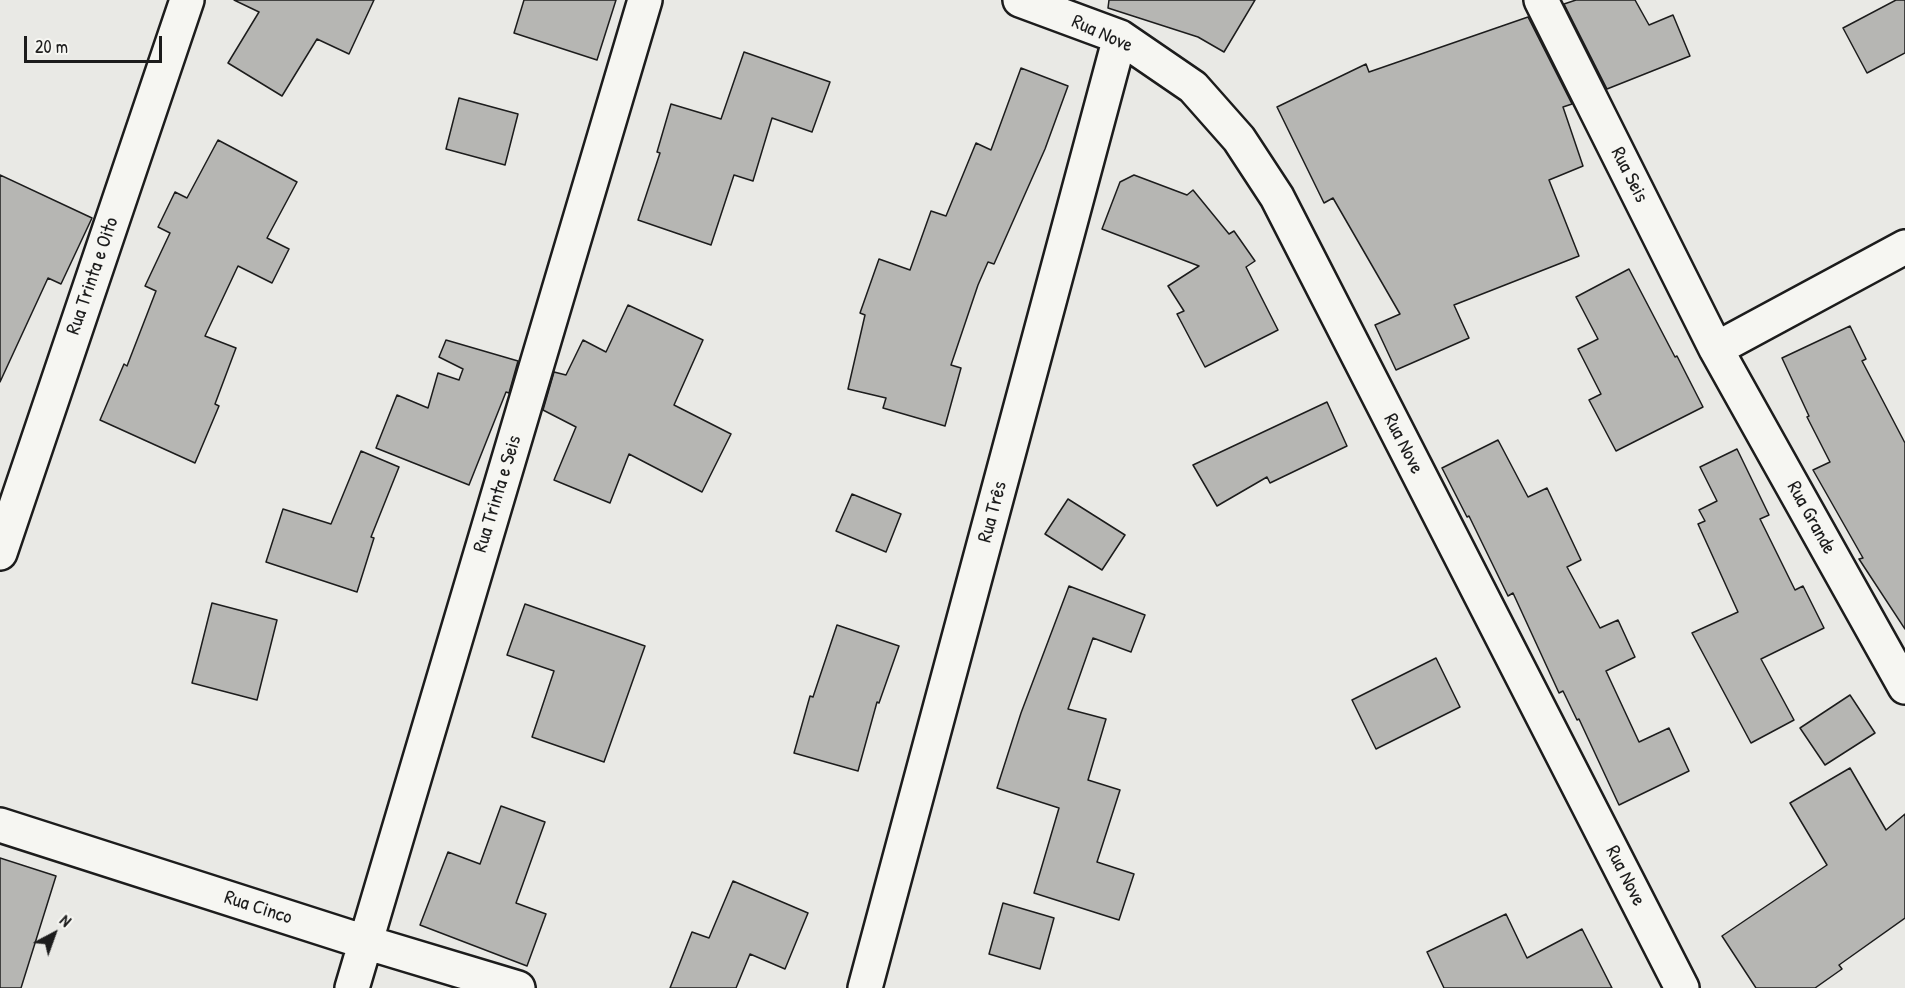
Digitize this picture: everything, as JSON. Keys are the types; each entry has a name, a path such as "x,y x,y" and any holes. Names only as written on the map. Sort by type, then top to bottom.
{"street":[{"name":"Rua Trinta e Oito","path":"0,553 187,0"},
{"name":"Rua Trinta e Seis","path":"352,988 645,0"},
{"name":"Rua Nove","path":"1020,0 1120,37 1193,87 1239,139 1277,197 1682,988"},
{"name":"Rua Seis","path":"1541,0 1716,349"},
{"name":"Rua Três","path":"865,988 1120,37"},
{"path":"1716,349 1905,247"},
{"name":"Rua Grande","path":"1716,349 1905,687"},
{"name":"Rua Cinco","path":"0,825 365,942 518,988"}],"building":[{"path":"234,0 374,0 349,54 317,39 282,96 228,63 259,12"},
{"path":"524,0 616,0 597,60 514,33"},
{"path":"1109,0 1255,0 1224,52 1198,37 1108,8"},
{"path":"1576,0 1635,0 1649,25 1673,15 1690,56 1607,89 1564,4"},
{"path":"1896,0 1905,0 1905,53 1867,73 1843,28"},
{"path":"1528,17 1572,104 1563,107 1583,166 1549,180 1579,256 1454,305 1469,338 1396,370 1375,325 1400,314 1333,198 1324,203 1277,107 1366,64 1369,72"},
{"path":"744,52 830,82 812,132 772,118 753,181 734,175 711,245 638,220 660,153 657,152 671,104 721,119"},
{"path":"1021,68 1068,86 1045,149 994,264 988,262 978,285 951,365 961,368 945,426 883,408 886,398 848,389 865,315 860,313 879,259 910,270 931,211 946,216 976,143 991,150"},
{"path":"459,98 518,114 505,165 446,149"},
{"path":"218,140 297,182 267,238 289,249 272,283 238,266 205,336 236,348 215,404 219,406 195,463 100,420 124,364 127,366 156,291 145,286 170,233 158,227 175,192 187,198"},
{"path":"0,175 92,218 61,284 48,278 0,382"},
{"path":"1134,175 1187,195 1193,190 1229,234 1234,231 1255,261 1246,267 1278,330 1205,367 1177,314 1184,311 1168,286 1199,266 1102,229 1120,182"},
{"path":"1629,269 1703,407 1616,451 1589,400 1601,394 1578,349 1598,339 1576,297"},
{"path":"628,305 703,340 674,405 731,434 702,492 629,454 610,503 554,480 576,427 543,410 554,372 566,375 583,340 606,352"},
{"path":"1850,326 1866,359 1862,361 1905,443 1905,629 1859,559 1863,558 1813,470 1830,462 1807,417 1809,416 1782,358"},
{"path":"446,340 518,361 509,393 506,392 469,485 376,448 397,395 428,408 438,373 459,380 463,369 439,357"},
{"path":"1327,402 1347,446 1270,483 1267,477 1217,506 1193,465"},
{"path":"1498,440 1528,497 1547,488 1581,560 1567,567 1600,628 1618,620 1635,657 1606,671 1639,742 1669,728 1689,771 1619,805 1579,719 1577,720 1563,691 1559,693 1513,593 1508,596 1469,516 1467,517 1442,468"},
{"path":"1737,449 1769,515 1760,519 1795,590 1803,586 1824,628 1761,659 1794,720 1751,743 1692,633 1738,612 1698,524 1705,521 1699,510 1717,501 1700,467"},
{"path":"361,451 399,467 371,537 374,538 357,592 266,562 283,509 331,524"},
{"path":"852,494 901,514 886,552 836,531"},
{"path":"1068,499 1125,535 1102,570 1045,534"},
{"path":"1069,586 1145,615 1131,652 1093,638 1068,709 1106,719 1088,780 1120,790 1097,862 1134,874 1119,920 1034,893 1059,808 997,788 1021,713"},
{"path":"212,603 277,620 257,700 192,683"},
{"path":"525,604 645,646 604,762 532,737 554,671 507,655"},
{"path":"837,625 899,646 879,703 877,702 858,771 794,753 810,696 813,697"},
{"path":"1436,658 1460,707 1376,749 1352,700"},
{"path":"1850,695 1875,733 1825,765 1800,728"},
{"path":"1850,768 1886,830 1905,814 1905,918 1839,965 1842,969 1815,988 1756,988 1722,936 1827,865 1790,803"},
{"path":"501,806 545,822 516,903 546,914 527,966 420,925 448,852 480,864"},
{"path":"0,858 56,876 21,988 0,988"},
{"path":"733,881 808,913 785,969 750,954 736,988 670,988 692,932 709,938"},
{"path":"1003,903 1054,918 1040,969 989,954"},
{"path":"1506,914 1527,958 1582,929 1612,988 1444,988 1427,952"}]}
